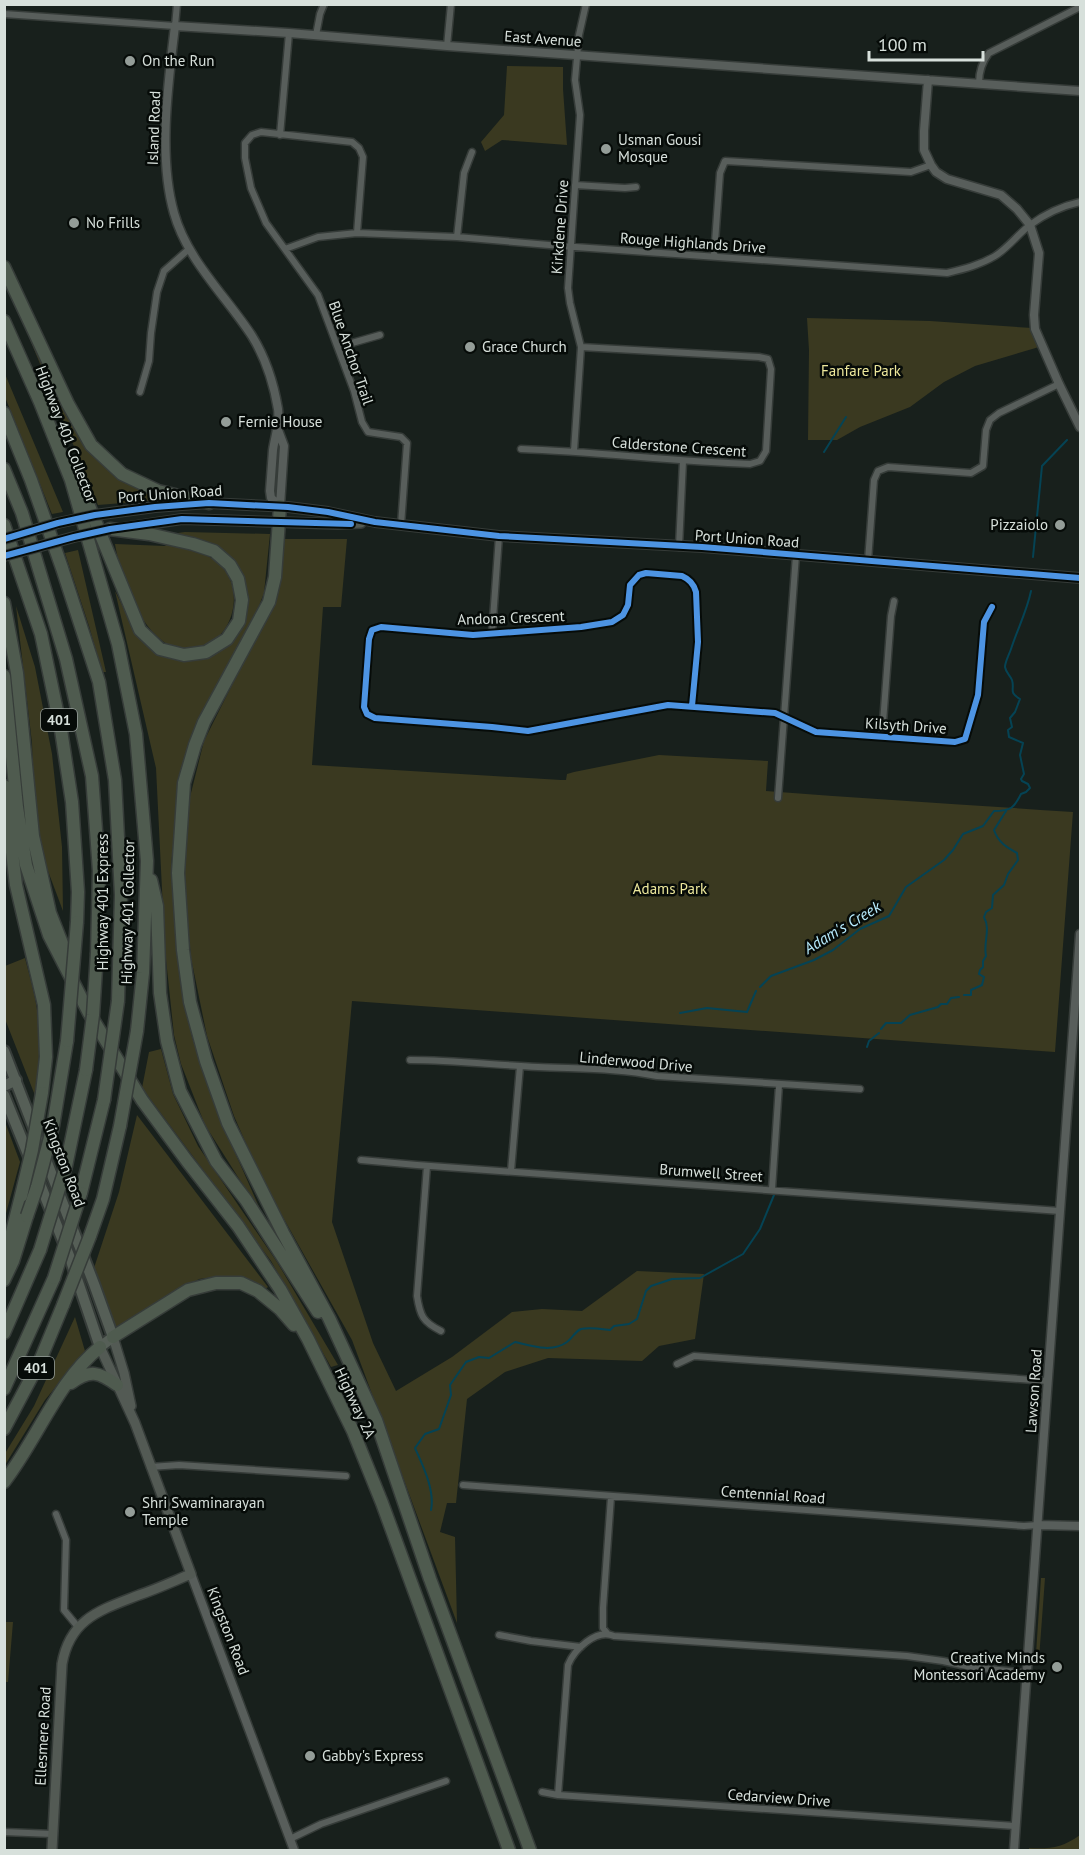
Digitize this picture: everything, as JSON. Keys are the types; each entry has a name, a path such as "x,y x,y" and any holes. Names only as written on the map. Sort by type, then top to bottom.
{"highway":[{"path":"4,267 68,404 91,445 122,474 158,491 209,503"},
{"name":"Highway 401 Collector","path":"4,321 71,480 118,644 136,734 147,861 143,973 138,1031 103,1199 39,1363 4,1429"},
{"name":"Highway 401 Express","path":"4,413 31,480 99,682 116,791 121,895 118,1001 104,1100 81,1193 54,1278 4,1389"},
{"name":"Highway 401 Express","path":"4,469 22,513 66,659 92,776 99,871 98,953 86,1070 66,1166 40,1250 4,1333"},
{"path":"71,480 87,501 140,630 160,649 184,655 206,652 227,639 239,621 242,600 238,579 230,565 214,551 179,540 110,529"},
{"path":"280,506 275,577 269,602 204,722 184,783 178,873 183,950 190,1002 206,1061 228,1123 329,1318 376,1420"},
{"name":"401","path":"4,525 41,634 61,730 72,802 78,892 67,1041 53,1126 37,1187 13,1261 4,1280"},
{"path":"4,603 17,674 33,837 50,913 89,1013"},
{"path":"4,676 16,807 26,865 49,935 89,1013"},
{"path":"4,786 16,885 44,1005 46,1057 32,1150 4,1264"},
{"path":"147,861 157,906 160,993 180,1091 216,1161 246,1200 328,1328 376,1420"},
{"name":"Highway 2A","path":"89,1013 142,1100 238,1226 280,1289 320,1363 349,1422 382,1503 509,1851"},
{"path":"113,1337 188,1290 216,1283 241,1283 258,1291 280,1309 296,1327 320,1363"},
{"path":"4,1482 61,1391 90,1355 100,1347"},
{"path":"61,1391 79,1377 90,1374 105,1376 117,1385"},
{"name":"Highway 2A","path":"376,1420 430,1579 530,1851"}],"main road":[{"name":"Port Union Road","path":"4,539 85,517 155,507 209,503 280,506 328,512 375,522 499,536 796,555 1080,578"},
{"name":"Port Union Road","path":"4,556 110,529 183,519 338,524 375,522"},
{"name":"Kingston Road","path":"4,1052 113,1337 135,1423 191,1574"},
{"path":"4,1086 16,1080"},
{"name":"Kingston Road","path":"4,1095 70,1258 100,1347 135,1423"},
{"path":"100,1347 113,1337"},
{"name":"Ellesmere Road","path":"52,1851 62,1664 66,1647 78,1627 99,1611 191,1574"}],"street":[{"name":"Island Road","path":"177,4 169,84 165,152 166,177 174,214 189,249 253,338 269,374 278,411 278,428 284,446 280,506"},
{"path":"316,35 324,4"},
{"path":"447,46 451,4"},
{"name":"Kirkdene Drive","path":"574,451 581,347 568,288 580,115 574,80 582,14 586,4"},
{"path":"979,83 979,74 984,59 990,53 1080,7"},
{"name":"East Avenue","path":"4,14 1080,91"},
{"path":"280,135 289,33"},
{"path":"928,80 924,150 931,165 936,172 947,179 1001,195 1030,225 1040,253 1034,315 1035,329 1080,427"},
{"name":"Blue Anchor Trail","path":"357,233 363,157 359,148 352,142 261,132 252,135 245,143 244,158 251,188 266,223 318,295 354,391 362,422 368,432 401,437 407,443 401,525"},
{"path":"457,237 464,173 472,152"},
{"path":"714,256 720,173 725,160 911,172 931,165"},
{"path":"575,185 636,188"},
{"name":"Rouge Highlands Drive","path":"285,249 318,237 357,233 457,237 947,273 970,267 996,255 1030,225 1051,212 1080,202"},
{"path":"140,392 149,361 157,292 164,271 189,249"},
{"path":"338,347 380,335"},
{"name":"Calderstone Crescent","path":"521,449 750,464 760,461 766,451 771,369 768,359 581,347"},
{"path":"868,561 874,480 878,471 888,467 971,473 983,466 986,430 990,420 999,413 1059,384"},
{"path":"679,547 683,461"},
{"path":"492,633 499,536"},
{"path":"778,798 796,555"},
{"name":"Andona Crescent","path":"692,706 698,642 696,592 694,586 682,576 646,573 639,575 630,585 628,605 623,615 612,622 581,627 473,634 381,627 372,630 369,639 364,706 367,714 375,718 528,731 664,705 775,712 784,717"},
{"path":"882,736 894,601"},
{"name":"Kilsyth Drive","path":"784,717 816,732 955,742 965,739 978,695 984,622 992,607"},
{"name":"Lawson Road","path":"1014,1851 1080,934"},
{"name":"Linderwood Drive","path":"410,1060 451,1060 520,1066 635,1071 657,1076 860,1089"},
{"path":"511,1171 520,1066"},
{"path":"772,1189 779,1085"},
{"name":"Brumwell Street","path":"361,1160 1060,1211"},
{"path":"427,1166 417,1296 428,1324 441,1331"},
{"path":"677,1364 694,1356 1048,1381"},
{"path":"150,1467 179,1465 346,1476"},
{"name":"Centennial Road","path":"463,1485 1024,1526 1080,1526"},
{"path":"611,1497 603,1628 614,1636 907,1656 970,1667 1026,1673"},
{"path":"56,1514 66,1540 64,1610 78,1627"},
{"name":"Kingston Road","path":"191,1574 294,1851"},
{"path":"558,1795 568,1665 574,1652 595,1637 607,1633"},
{"path":"499,1635 581,1647"},
{"path":"290,1839 321,1824 446,1781"},
{"name":"Cedarview Drive","path":"542,1792 558,1795 1016,1826"},
{"path":"4,1832 52,1834"}],"green space":[{"path":"507,66 563,67 567,145 502,140 485,151 481,142 504,115"},
{"path":"15,303 61,401 121,479 160,500 98,505"},
{"name":"Fanfare Park","path":"807,318 930,321 1032,328 1039,347 975,366 944,382 910,407 860,427 837,440 808,440"},
{"path":"4,374 63,512 52,514 5,397"},
{"path":"185,532 270,534 264,593 180,783 171,865 178,961 192,1037 221,1121 264,1218 205,1125 181,1064 174,1035 165,950 156,768 115,591 130,621 144,639 199,659 225,648 244,623 247,600 219,550 170,534"},
{"name":"Adams Park","path":"285,539 347,539 341,607 323,607 312,765 566,780 567,774 574,772 659,755 768,761 766,791 1073,812 1055,1052 352,1001 332,1222 373,1343 396,1391 452,1357 512,1312 542,1309 582,1311 637,1271 704,1274 695,1339 659,1346 642,1361 548,1358 505,1372 467,1399 456,1503 447,1503 440,1532 455,1537 457,1623 352,1340 262,1180 234,1116 207,1036 191,958 183,871 188,805 204,741 271,607"},
{"path":"115,544 174,545 213,559 227,574 232,586 234,600 227,626 218,637 194,648 182,649 167,644 144,621 135,606 122,573"},
{"path":"78,550 106,672 102,672 65,553"},
{"path":"16,606 35,667 52,754 62,847 63,911 42,855 34,805 32,743"},
{"path":"25,958 36,1003 39,1028 36,1098 5,1019 5,966"},
{"path":"161,1049 173,1094 198,1146 277,1262 338,1365 331,1367 271,1261 142,1088 149,1052"},
{"path":"137,1115 268,1287 264,1290 241,1279 224,1276 199,1279 116,1328 94,1268 119,1192"},
{"path":"5,1122 20,1162 5,1217"},
{"path":"75,1317 85,1351 45,1400 5,1465 4,1455 34,1406"},
{"path":"1041,1578 1045,1578 1039,1659 1036,1654"},
{"path":"4,1622 13,1622 8,1682 5,1682"},
{"path":"1080,1835 1080,1850 1029,1850 1029,1848 1050,1848 1061,1845"}],"waterway":[{"path":"824,452 846,417"},
{"name":"Adam's Creek","path":"1033,557 1042,466 1067,440"},
{"name":"Adam's Creek","path":"760,987 771,976 814,960 833,950 860,929 889,916 906,887 944,860 963,834 983,826 994,811 1011,808 1021,794 1030,788 1021,779 1024,774 1020,755 1023,743 1009,737 1008,730 1012,727 1010,718 1020,699 1013,693 1012,680 1005,667 1031,591"},
{"name":"Adam's Creek","path":"964,995 971,995 971,990 982,985 984,977 979,974 986,956 987,931 984,917 986,912 992,908 993,895 1004,885 1008,874 1018,860 1017,853 1003,844 994,830 1006,811"},
{"path":"680,1013 707,1008 747,1012 756,991"},
{"name":"Adam's Creek","path":"881,1029 886,1023 901,1023 910,1015 947,1004 951,998 959,997"},
{"name":"Adam's Creek","path":"867,1047 869,1041 879,1033"},
{"name":"Adam's Creek","path":"431,1510 430,1486 415,1448 425,1434 439,1429 451,1395 450,1385 466,1362 479,1357 489,1358 515,1342 542,1348 555,1347 567,1342 581,1329 610,1330 614,1326 629,1324 637,1319 646,1291 651,1286 672,1279 700,1278 743,1254 760,1229 774,1195"}],"cycle path":[{"path":"4,539 95,515 209,503 288,507 328,512 375,522 499,536 702,547 1080,578"},
{"path":"4,556 110,529 182,519 351,524"},
{"path":"692,706 698,642 696,592 691,582 682,576 646,573 639,575 630,585 628,605 623,615 612,622 581,627 473,635 381,627 372,630 369,639 364,707 367,714 375,718 528,731 668,705 775,713 816,732 955,742 965,739 978,695 984,622 992,607"}],"place":[{"name":"On the Run","path":"130,61"},
{"name":"Usman Gousi Mosque","path":"606,149"},
{"name":"No Frills","path":"74,223"},
{"name":"Grace Church","path":"470,347"},
{"name":"Fernie House","path":"226,422"},
{"name":"Pizzaiolo","path":"1060,525"},
{"name":"Shri Swaminarayan Temple","path":"130,1512"},
{"name":"Creative Minds Montessori Academy","path":"1057,1667"},
{"name":"Gabby's Express","path":"310,1756"}]}
